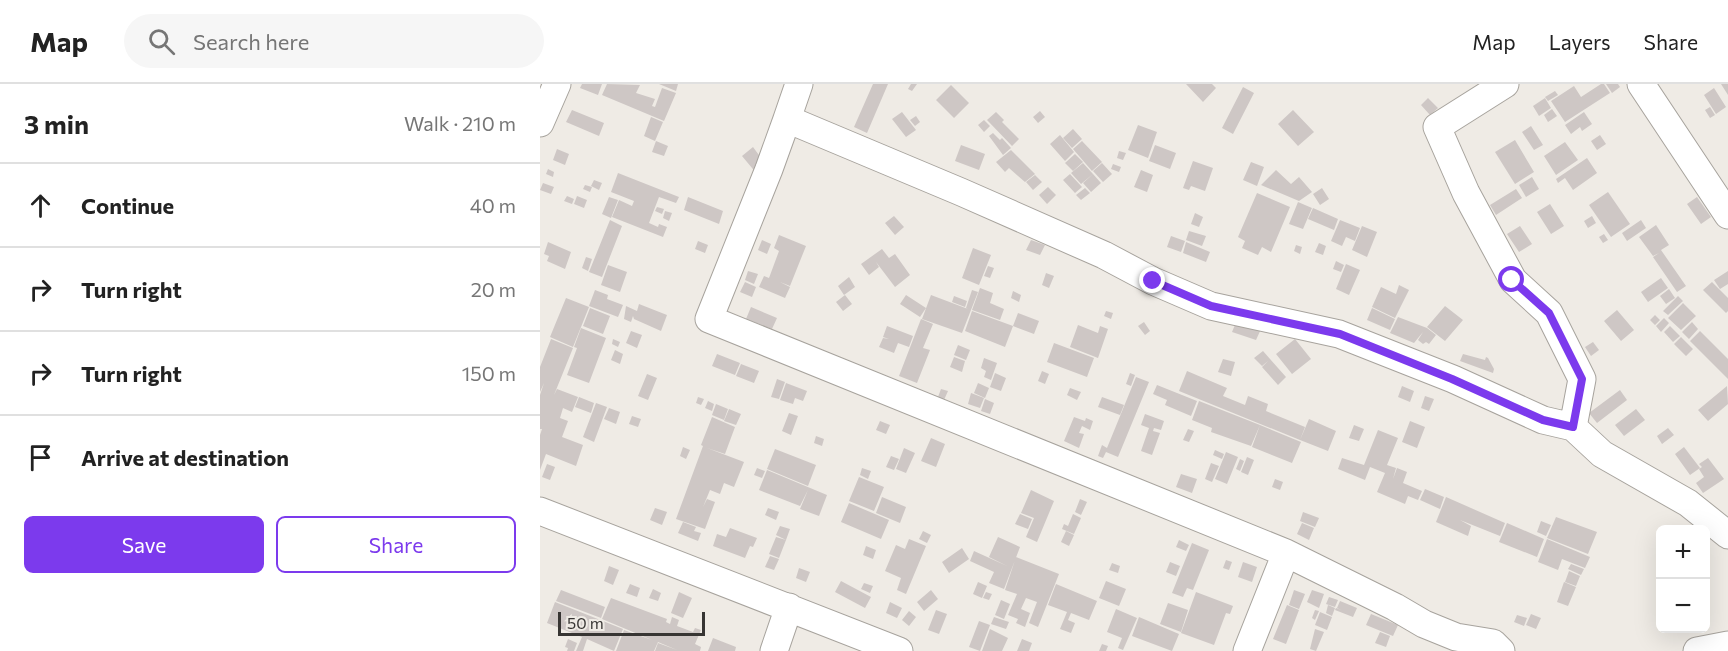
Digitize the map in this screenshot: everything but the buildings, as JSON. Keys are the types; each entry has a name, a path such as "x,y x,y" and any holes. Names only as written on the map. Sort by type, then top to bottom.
{"street":[{"path":"540,123 557,84"},
{"path":"799,84 769,169 709,319 1286,553 1395,607 1424,624 1456,637 1493,643 1501,651"},
{"path":"1505,84 1437,127 1466,193 1512,280 1549,313 1582,379 1573,427"},
{"path":"1641,84 1728,215"},
{"path":"786,119 972,196 1211,306 1340,334 1452,379 1543,420 1573,427 1602,454 1688,503 1728,535"},
{"path":"540,511 899,651"},
{"path":"1247,651 1286,553"},
{"path":"774,651 789,607"},
{"path":"1697,651 1728,645"}],"route":[{"path":"1153,281 1211,306 1340,334 1452,379 1543,420 1573,427 1582,379 1549,313 1512,280"}]}
